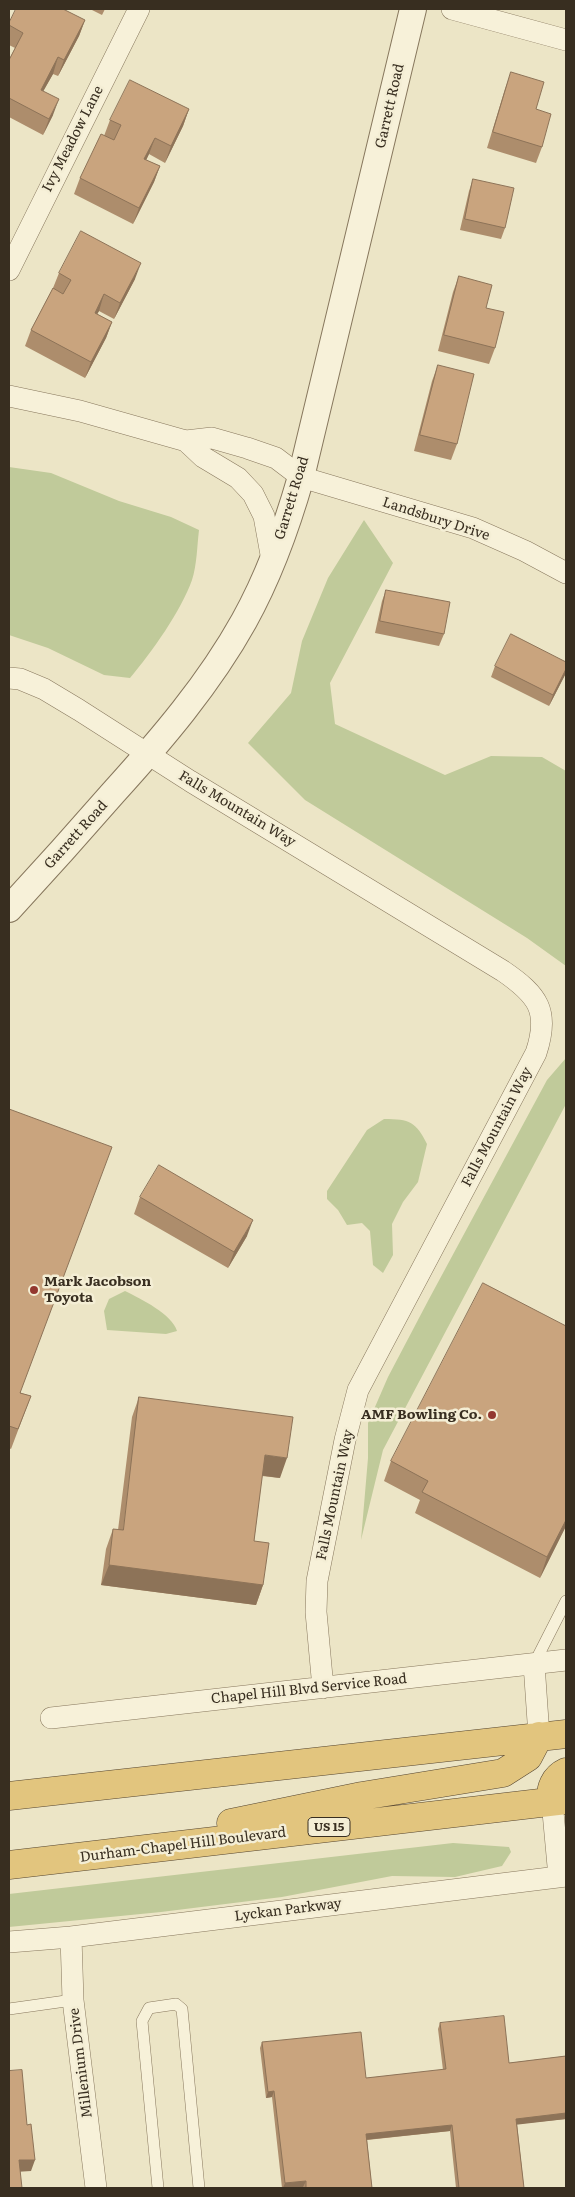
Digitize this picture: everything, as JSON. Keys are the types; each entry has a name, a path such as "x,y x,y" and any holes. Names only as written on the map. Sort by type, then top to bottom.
{"highway":[{"path":"9,1796 566,1734"},
{"path":"106,1854 279,1813 362,1796 503,1773 528,1757 539,1736"},
{"path":"559,1800 552,1786 559,1776 566,1772"},
{"name":"Durham-Chapel Hill Boulevard","path":"9,1865 559,1800"}],"street":[{"name":"Ivy Meadow Lane","path":"9,270 139,9"},
{"name":"Garrett Road","path":"9,909 149,754 211,675 244,621 272,560 301,477 413,9"},
{"path":"452,9 566,40"},
{"path":"9,396 80,411 186,441 212,438 276,458 301,477"},
{"path":"186,441 203,457 238,478 253,494 264,516 272,560"},
{"name":"Landsbury Drive","path":"301,477 473,528 525,551 566,573"},
{"name":"Falls Mountain Way","path":"9,678 20,679 44,689 190,781 503,971 524,986 536,1000 543,1032 536,1053 358,1390 345,1440 317,1581 316,1612 323,1688"},
{"name":"Chapel Hill Blvd Service Road","path":"51,1718 566,1660"},
{"path":"534,1664 539,1736"},
{"path":"559,1800 563,1876"},
{"name":"Lyckan Parkway","path":"9,1942 70,1937 563,1876"},
{"name":"Millenium Drive","path":"70,1937 73,2000 96,2188"}],"lane":[{"path":"534,1664 566,1601"},
{"path":"9,2009 73,2000"},
{"path":"158,2188 142,2021 149,2008 176,2004 182,2009 199,2188"}],"green space":[{"path":"9,467 51,473 119,501 171,517 199,530 195,568 181,605 165,631 130,678 104,675 48,648 9,635"},
{"path":"364,520 393,563 330,683 335,724 445,775 491,756 542,757 566,771 566,966 527,938 305,800 248,743 291,693 302,641 328,578"},
{"path":"566,1058 566,1104 383,1450 361,1540 368,1458 368,1423 388,1377 547,1080"},
{"path":"384,1119 411,1123 419,1131 427,1144 418,1182 403,1202 392,1224 393,1255 383,1273 373,1265 370,1231 362,1223 347,1225 338,1210 327,1199 327,1191 367,1130"},
{"path":"125,1291 163,1313 177,1331 166,1334 107,1330 104,1311 109,1299"},
{"path":"453,1843 509,1847 511,1852 502,1866 455,1877 392,1876 282,1897 161,1912 9,1927 9,1894"}],"building":[{"path":"16,9 63,9 85,20 64,60 58,57 41,90 59,99 49,119 9,98 9,60 23,33 9,25"},
{"path":"511,72 544,82 536,109 551,114 542,147 493,132"},
{"path":"130,80 189,109 171,146 155,138 144,159 160,166 139,208 80,178 101,134 114,140 121,125 110,120"},
{"path":"473,179 514,188 505,228 465,219"},
{"path":"81,231 141,263 120,303 104,294 95,313 112,322 91,362 31,330 53,288 63,294 71,280 59,273"},
{"path":"459,276 492,285 486,308 504,312 495,348 444,335"},
{"path":"438,365 474,374 457,444 420,435"},
{"path":"386,590 450,602 444,634 380,621"},
{"path":"511,634 566,662 566,669 553,695 495,666"},
{"name":"Mark Jacobson Toyota","path":"9,1109 112,1147 20,1393 31,1396 18,1429 9,1426"},
{"path":"159,1165 253,1220 234,1252 140,1197"},
{"name":"AMF Bowling Co.","path":"483,1283 566,1326 566,1520 547,1557 422,1492 428,1481 391,1461"},
{"path":"139,1397 293,1417 287,1458 265,1455 254,1541 269,1543 263,1585 109,1565 113,1529 123,1530"},
{"path":"504,2016 509,2063 566,2056 566,2113 516,2119 524,2188 459,2188 452,2125 366,2134 372,2188 306,2188 306,2181 285,2183 274,2091 268,2092 262,2042 361,2032 366,2078 446,2069 440,2023"},
{"path":"22,2070 27,2125 31,2124 35,2160 19,2160 22,2188 9,2188 9,2071"}],"place":[{"name":"Mark Jacobson Toyota","path":"34,1290"},
{"name":"AMF Bowling Co.","path":"492,1415"}]}
